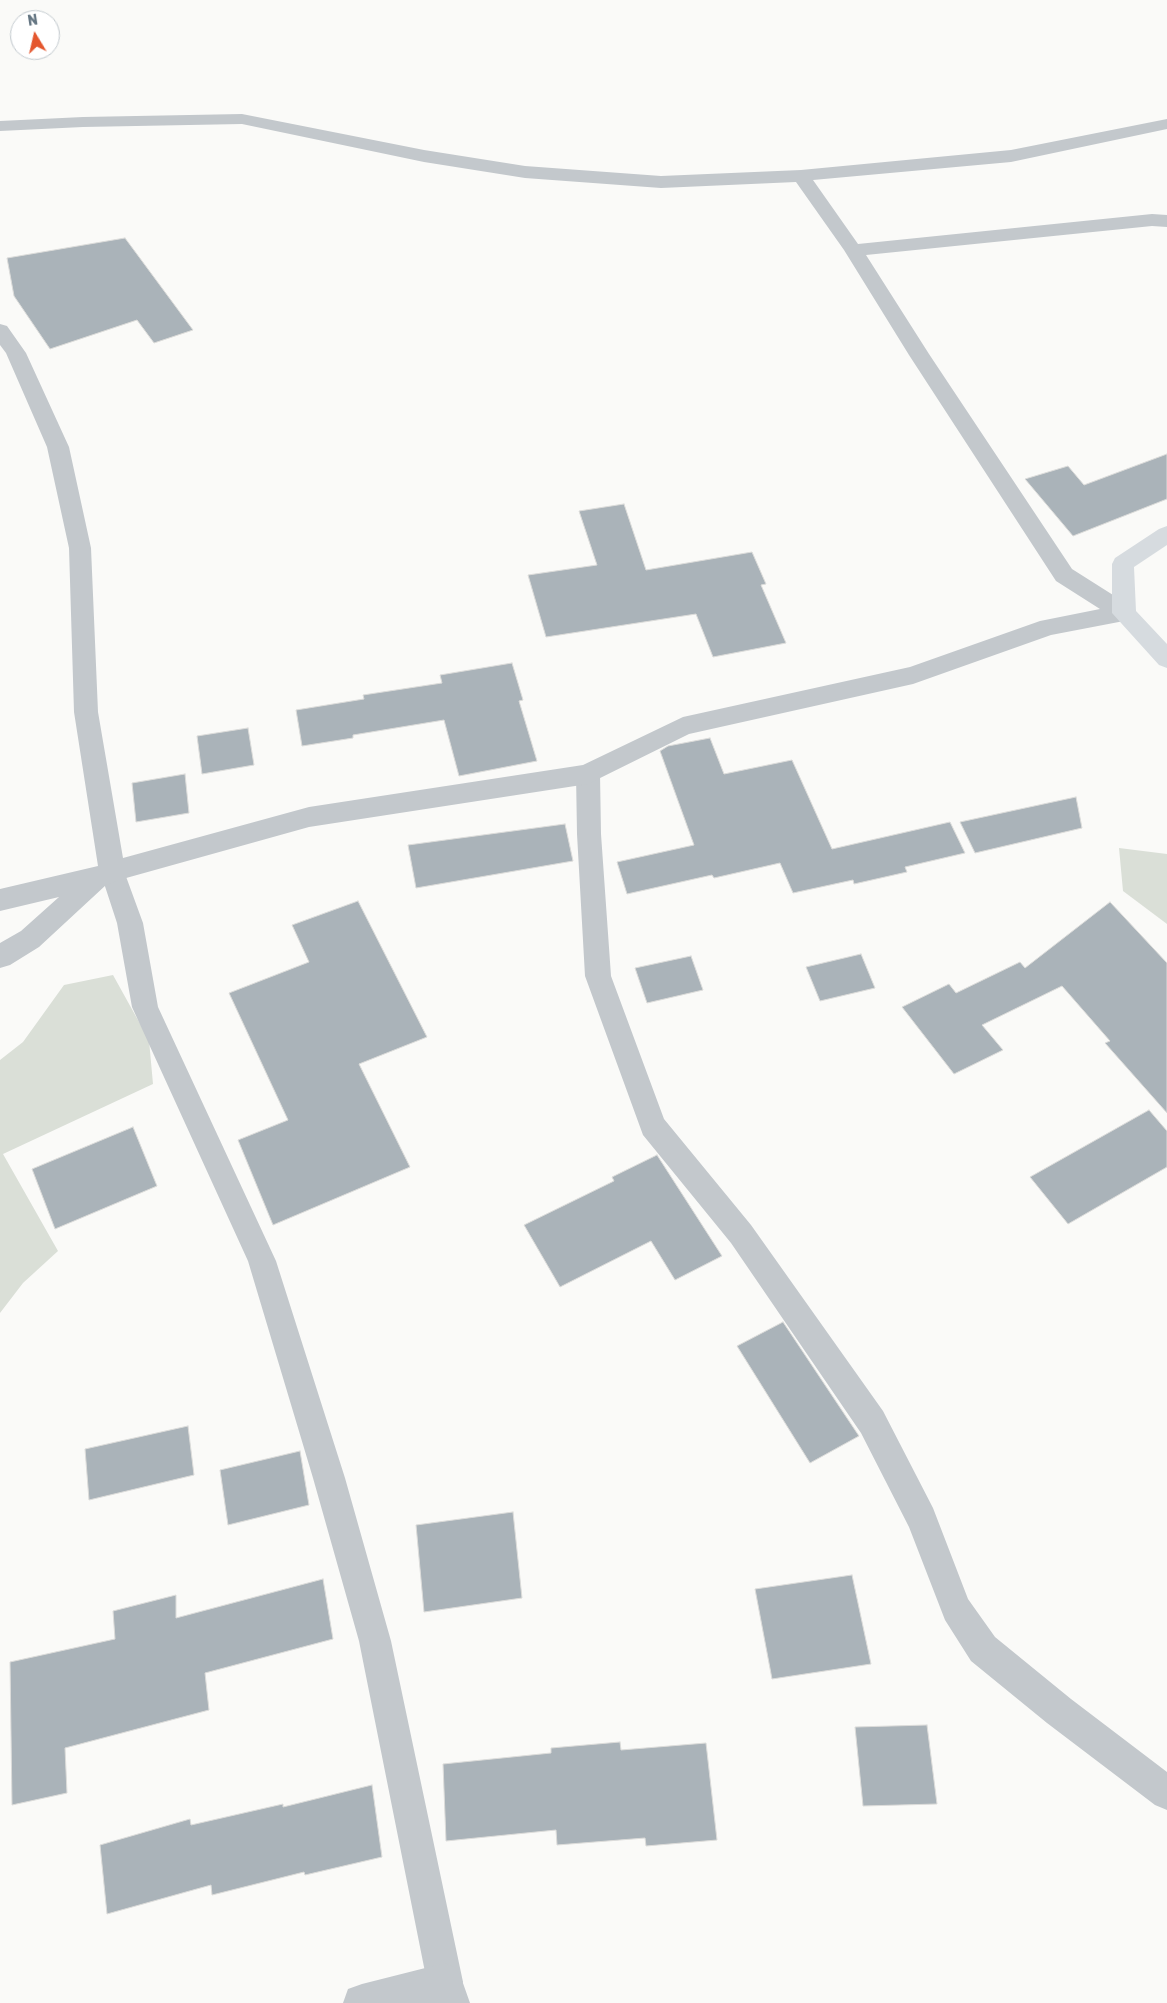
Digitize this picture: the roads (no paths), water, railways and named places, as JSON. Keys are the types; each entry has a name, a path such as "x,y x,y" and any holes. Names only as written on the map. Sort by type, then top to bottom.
{"street":[{"path":"0,126 242,119 424,156 525,172 661,182 801,176 1011,156 1167,124"},
{"path":"801,176 852,250 918,355 1064,575 1124,613 1167,660"},
{"path":"852,250 1167,220"},
{"path":"0,330 16,353 58,447 80,548 86,712 106,874"},
{"path":"1124,613 1123,564 1167,534"},
{"path":"0,900 106,874 308,818 588,774 684,726 913,675 1048,627 1124,613"},
{"path":"0,957 30,939 106,874"},
{"path":"362,2003 448,1992"}],"lane":[{"path":"588,774 589,834 598,976 653,1126 741,1234 872,1422 922,1519 956,1609 983,1649 1059,1711 1167,1793"},
{"path":"106,874 130,923 146,1007 262,1261 329,1478 375,1641 448,1992"}]}
